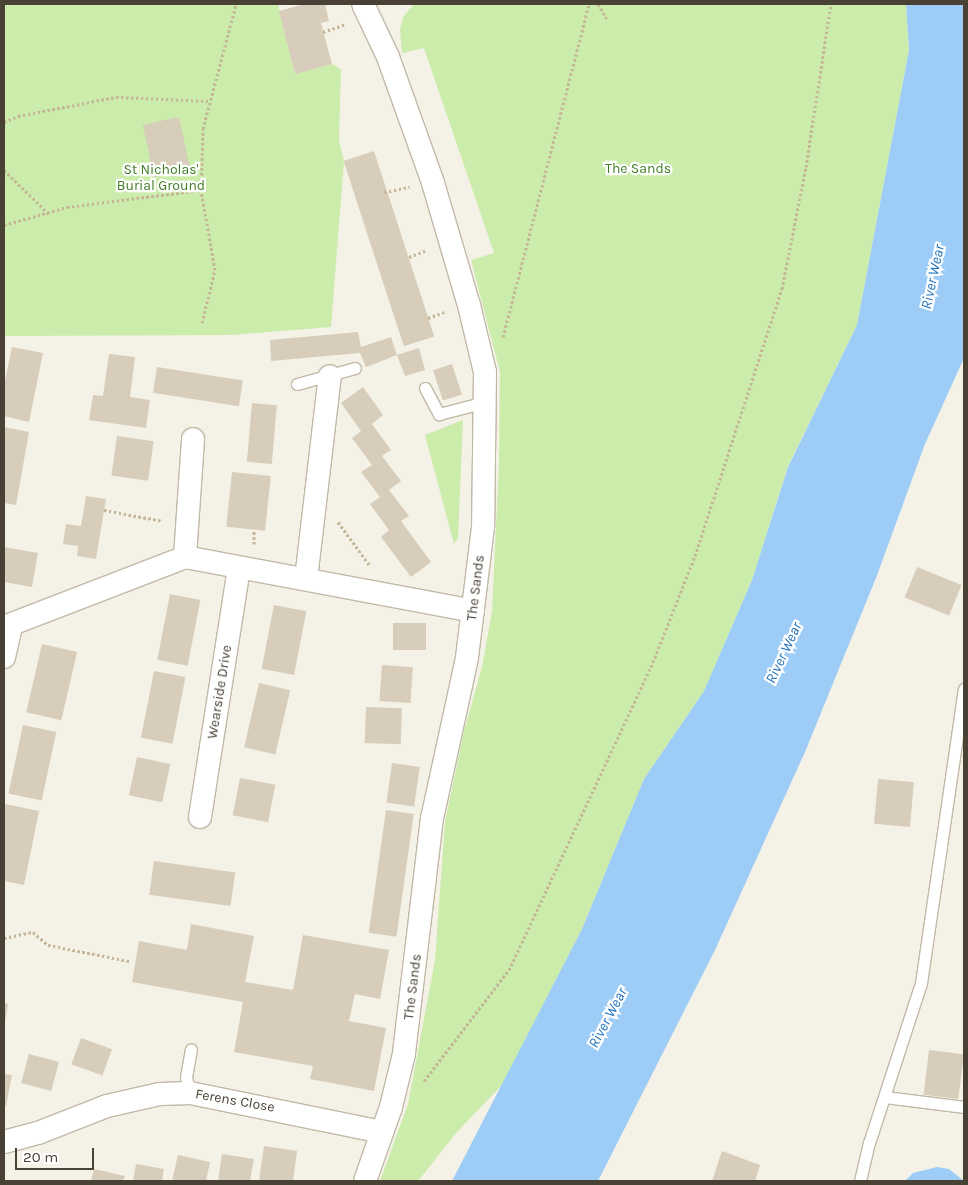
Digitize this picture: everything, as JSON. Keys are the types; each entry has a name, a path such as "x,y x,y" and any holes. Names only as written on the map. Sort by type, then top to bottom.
{"street":[{"name":"The Sands","path":"363,4 388,57 433,183 469,305 485,372 483,527 467,658 432,818 404,1054 382,1132 365,1181"},
{"path":"306,579 330,376"},
{"path":"185,557 185,525 193,439"},
{"path":"4,657 7,627 185,557 473,612"},
{"name":"Wearside Drive","path":"200,817 239,568"},
{"name":"Ferens Close","path":"4,1142 38,1133 107,1106 160,1094 190,1093 382,1132"}],"lane":[{"path":"297,384 355,368"},
{"path":"425,388 439,414 485,402"},
{"path":"860,1181 884,1097 921,983 964,689"},
{"path":"190,1093 186,1077 191,1048"},
{"path":"884,1097 964,1107"}],"path":[{"path":"202,323 215,270 201,190 203,129 208,101 236,4"},
{"path":"485,372 497,361 589,4"},
{"path":"598,4 607,19"},
{"path":"418,1089 509,970 651,666 695,556 782,289 806,167 831,4"},
{"path":"4,122 18,116 116,97 208,101"},
{"path":"4,170 48,214"},
{"path":"4,225 48,214 67,207 201,190"},
{"path":"316,494 393,597"},
{"path":"104,510 185,525"},
{"path":"4,938 33,932 48,945 129,961"}],"green space":[{"name":"St Nicholas' Burial Ground","path":"4,4 278,4 295,74 332,64 341,69 339,140 344,161 331,327 233,335 4,336"},
{"name":"The Sands","path":"414,4 906,4 909,50 857,325 788,466 752,580 704,691 644,779 582,929 502,1085 457,1132 418,1181 380,1181 408,1104 435,960 445,822 464,731 482,667 492,611 499,465 500,372 471,260 494,253 424,48 402,53 400,30 403,17"},
{"path":"463,420 458,538 454,544 425,435"}],"water":[{"name":"River Wear","path":"906,4 964,4 964,358 925,444 876,578 805,752 715,950 598,1181 452,1181 582,929 644,779 704,691 752,580 788,467 857,325 909,50"},
{"path":"937,1167 949,1169 964,1181 905,1181 913,1173"}],"building":[{"path":"305,4 325,4 329,21 321,23 332,64 295,74 279,11"},
{"path":"179,117 190,170 154,178 143,125"},
{"path":"374,151 434,336 404,346 344,161"},
{"path":"358,332 361,347 391,337 397,355 366,367 360,353 271,361 270,340"},
{"path":"12,347 43,353 29,422 4,416 4,386"},
{"path":"419,348 425,370 405,376 397,355"},
{"path":"109,354 135,357 130,397 150,400 146,428 89,420 93,395 103,396"},
{"path":"452,364 462,394 443,401 433,370"},
{"path":"157,367 243,381 239,406 153,393"},
{"path":"363,387 383,415 372,424 391,450 382,456 401,481 389,490 409,516 401,521 431,562 411,577 381,537 389,530 370,504 380,497 361,472 372,465 352,438 361,431 341,403"},
{"path":"252,403 277,405 272,464 247,462"},
{"path":"4,427 29,432 16,505 4,503"},
{"path":"117,436 154,441 148,481 111,476"},
{"path":"232,472 271,476 265,531 226,527"},
{"path":"86,496 106,499 96,559 77,556 78,546 63,544 66,524 81,526"},
{"path":"4,547 38,553 32,587 4,582"},
{"path":"917,567 962,585 949,616 905,598"},
{"path":"170,594 200,600 188,666 157,660"},
{"path":"274,605 306,611 294,675 262,669"},
{"path":"393,623 426,623 426,650 393,650"},
{"path":"42,644 77,652 61,720 26,712"},
{"path":"382,665 413,667 410,703 379,701"},
{"path":"154,671 185,677 172,744 141,738"},
{"path":"259,683 290,690 275,755 244,747"},
{"path":"366,707 402,708 401,744 365,743"},
{"path":"23,725 56,732 42,801 8,793"},
{"path":"137,757 170,764 162,802 129,795"},
{"path":"392,763 420,767 414,807 386,803"},
{"path":"240,778 275,785 268,822 233,815"},
{"path":"878,779 914,782 910,827 874,824"},
{"path":"5,804 39,811 24,885 4,881"},
{"path":"386,810 414,814 396,937 369,933"},
{"path":"154,861 235,872 230,906 149,895"},
{"path":"191,924 254,936 245,982 293,990 303,935 389,950 380,999 355,994 349,1021 386,1028 374,1091 310,1079 313,1066 234,1052 243,1002 132,982 139,941 187,950"},
{"path":"4,1003 8,1004 5,1022 4,1022"},
{"path":"81,1038 112,1049 102,1076 71,1064"},
{"path":"929,1050 964,1054 958,1099 924,1095"},
{"path":"29,1054 59,1062 51,1091 21,1083"},
{"path":"4,1074 12,1075 6,1106 4,1106"},
{"path":"264,1146 297,1151 293,1181 259,1181"},
{"path":"722,1151 760,1165 755,1181 712,1181"},
{"path":"222,1154 254,1159 250,1181 218,1181"},
{"path":"178,1155 210,1162 206,1181 172,1181"},
{"path":"136,1164 164,1169 162,1181 133,1181"},
{"path":"94,1169 125,1176 123,1181 91,1181"}]}
